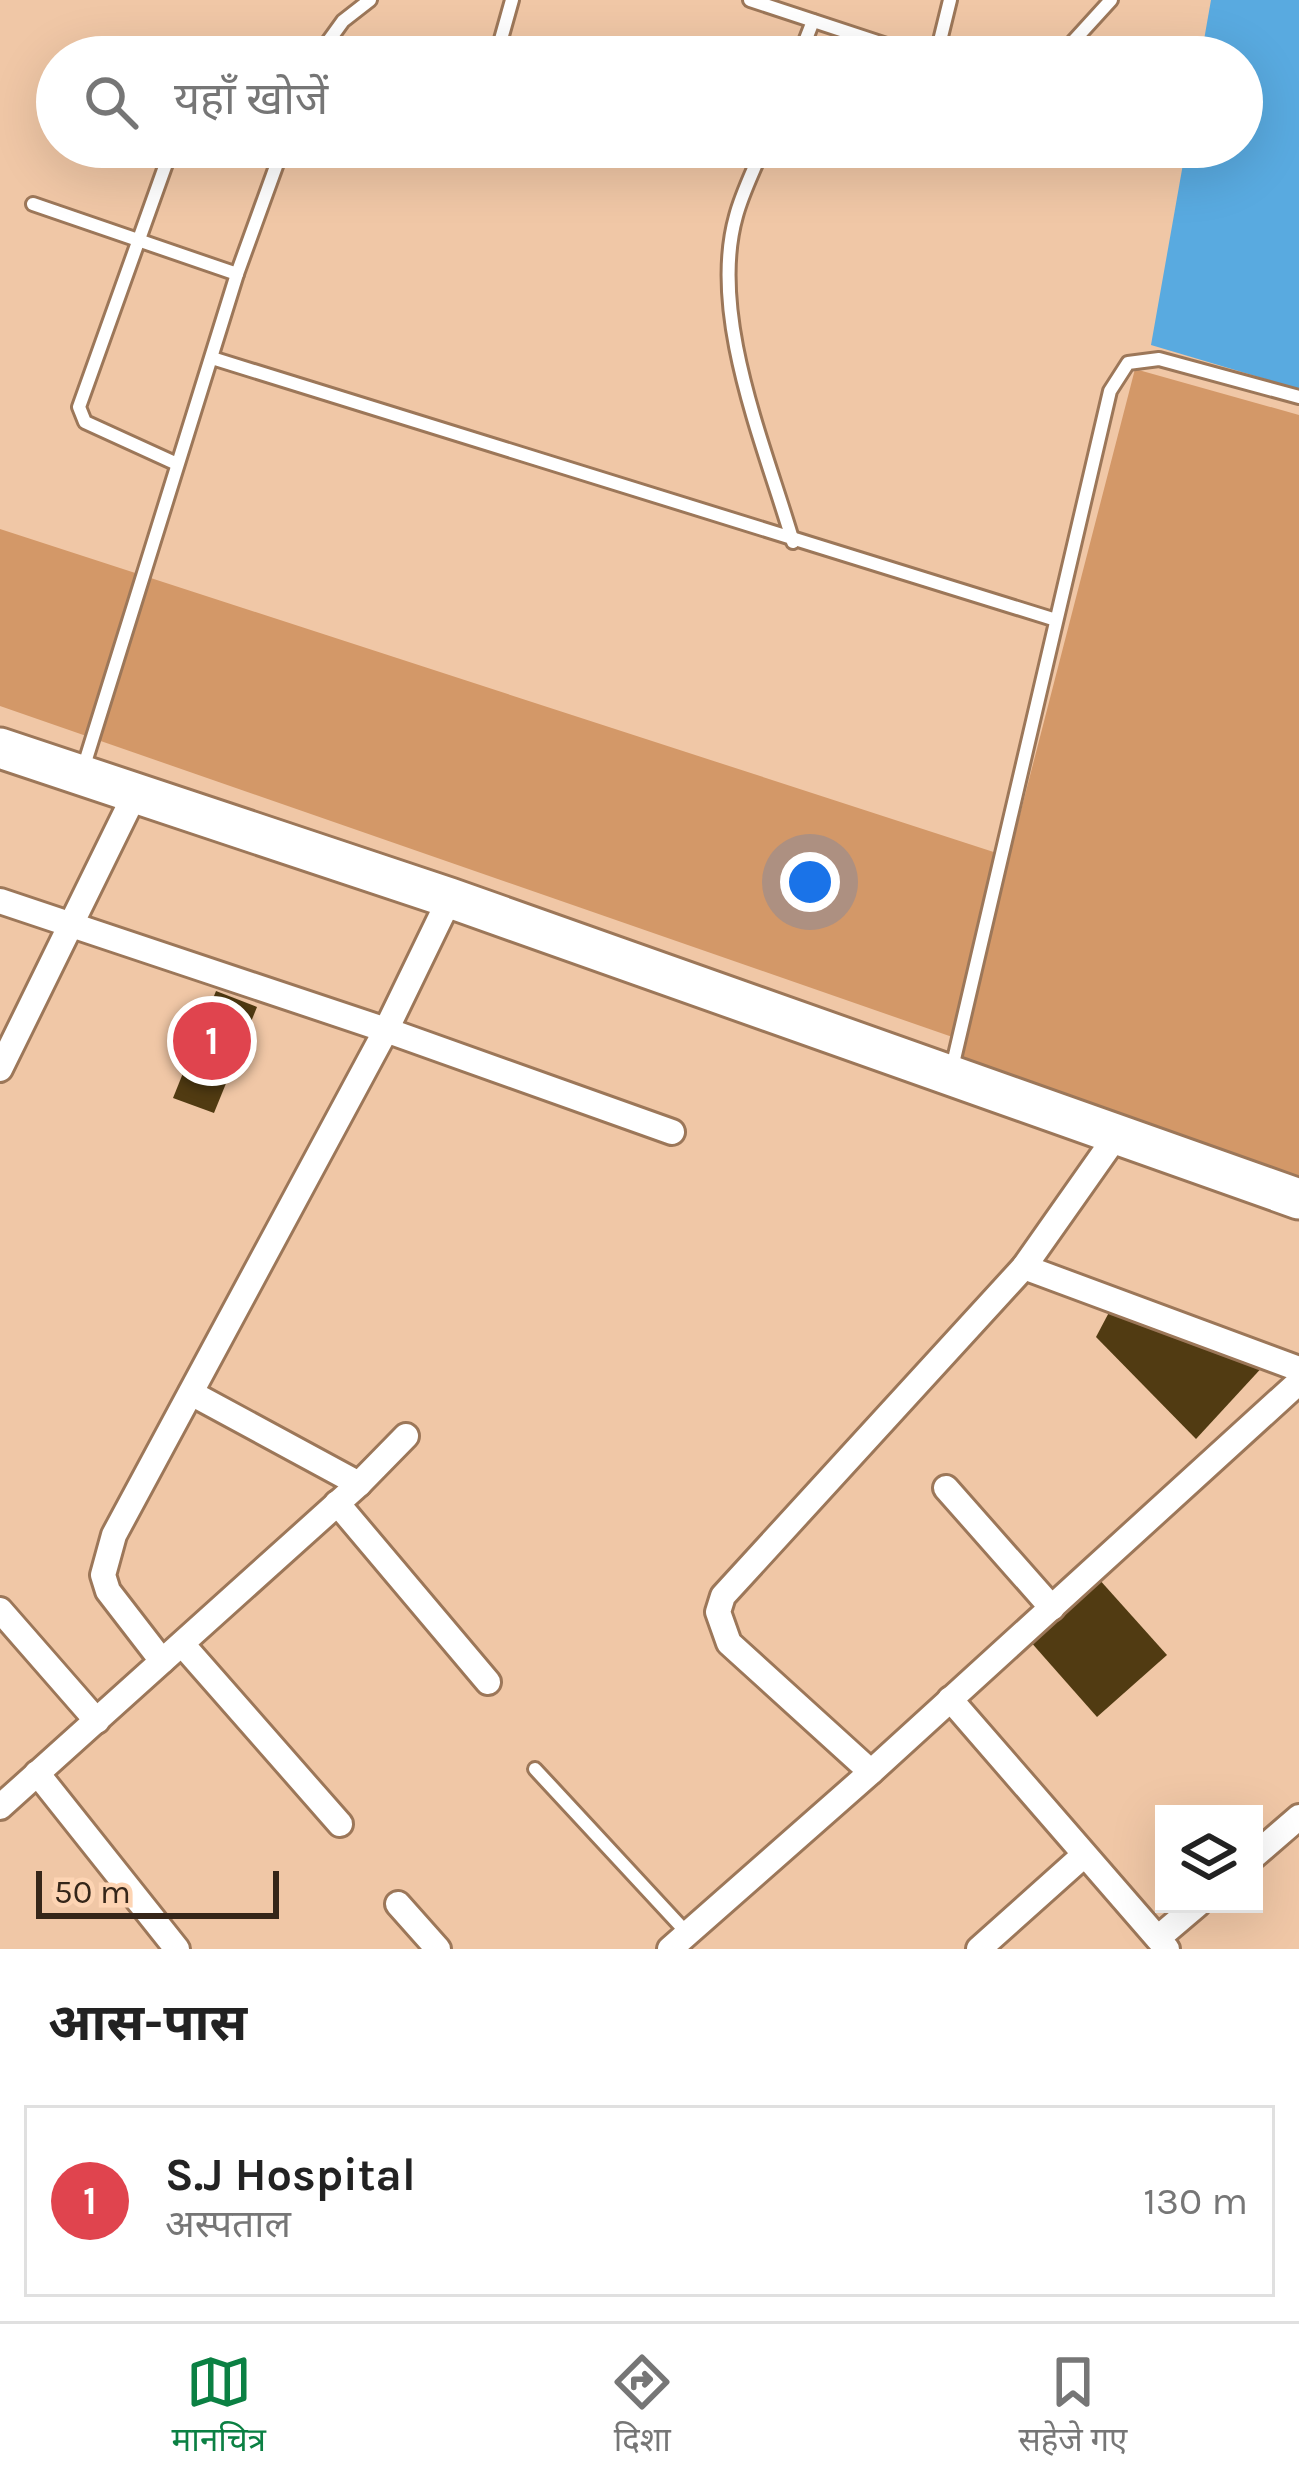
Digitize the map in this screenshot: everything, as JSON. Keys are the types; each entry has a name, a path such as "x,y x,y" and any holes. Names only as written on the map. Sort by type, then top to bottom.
{"main road":[{"path":"0,748 450,898 1299,1199"}],"street":[{"path":"0,1070 135,794"},
{"path":"340,1823 108,1591 103,1575 114,1535 386,1030 450,898"},
{"path":"0,901 672,1132"},
{"path":"871,1772 729,1643 718,1612 723,1596 1024,1267 1119,1132"},
{"path":"1024,1267 1299,1369"},
{"path":"678,1941 1299,1382"},
{"path":"190,1393 359,1484"},
{"path":"0,1807 359,1484 406,1436"},
{"path":"946,1489 1052,1608"},
{"path":"337,1503 488,1682"},
{"path":"0,1610 98,1720"},
{"path":"950,1699 1162,1944 1190,1913"},
{"path":"37,1773 177,1949"},
{"path":"1263,1848 1299,1817"},
{"path":"979,1949 1084,1855"},
{"path":"398,1904 438,1949"}],"lane":[{"path":"333,36 370,0"},
{"path":"502,36 512,0"},
{"path":"750,0 859,36"},
{"path":"941,36 950,0"},
{"path":"1078,36 1111,0"},
{"path":"807,36 813,21"},
{"path":"165,168 80,399 80,415 85,422 177,464"},
{"path":"81,776 237,274 275,168"},
{"path":"755,168 736,216 728,260 728,298 734,340 793,542"},
{"path":"33,204 237,274"},
{"path":"212,358 1056,620"},
{"path":"951,1072 1109,391 1128,363 1160,359 1299,398"},
{"path":"535,1769 678,1941"}],"shaded area":[{"path":"1135,369 1299,415 1299,1185 955,1066 961,1040 0,706 0,529 1009,857"}],"water":[{"path":"1211,0 1299,0 1299,389 1151,345 1182,168 1263,168 1263,36 1205,36"}],"building":[{"path":"216,991 257,1007 214,1113 173,1098"},
{"path":"1115,1301 1267,1362 1196,1439 1096,1337"},
{"path":"1098,1578 1167,1655 1097,1717 1029,1640"}],"place":[{"name":"S.J Hospital","path":"212,1041"}]}
